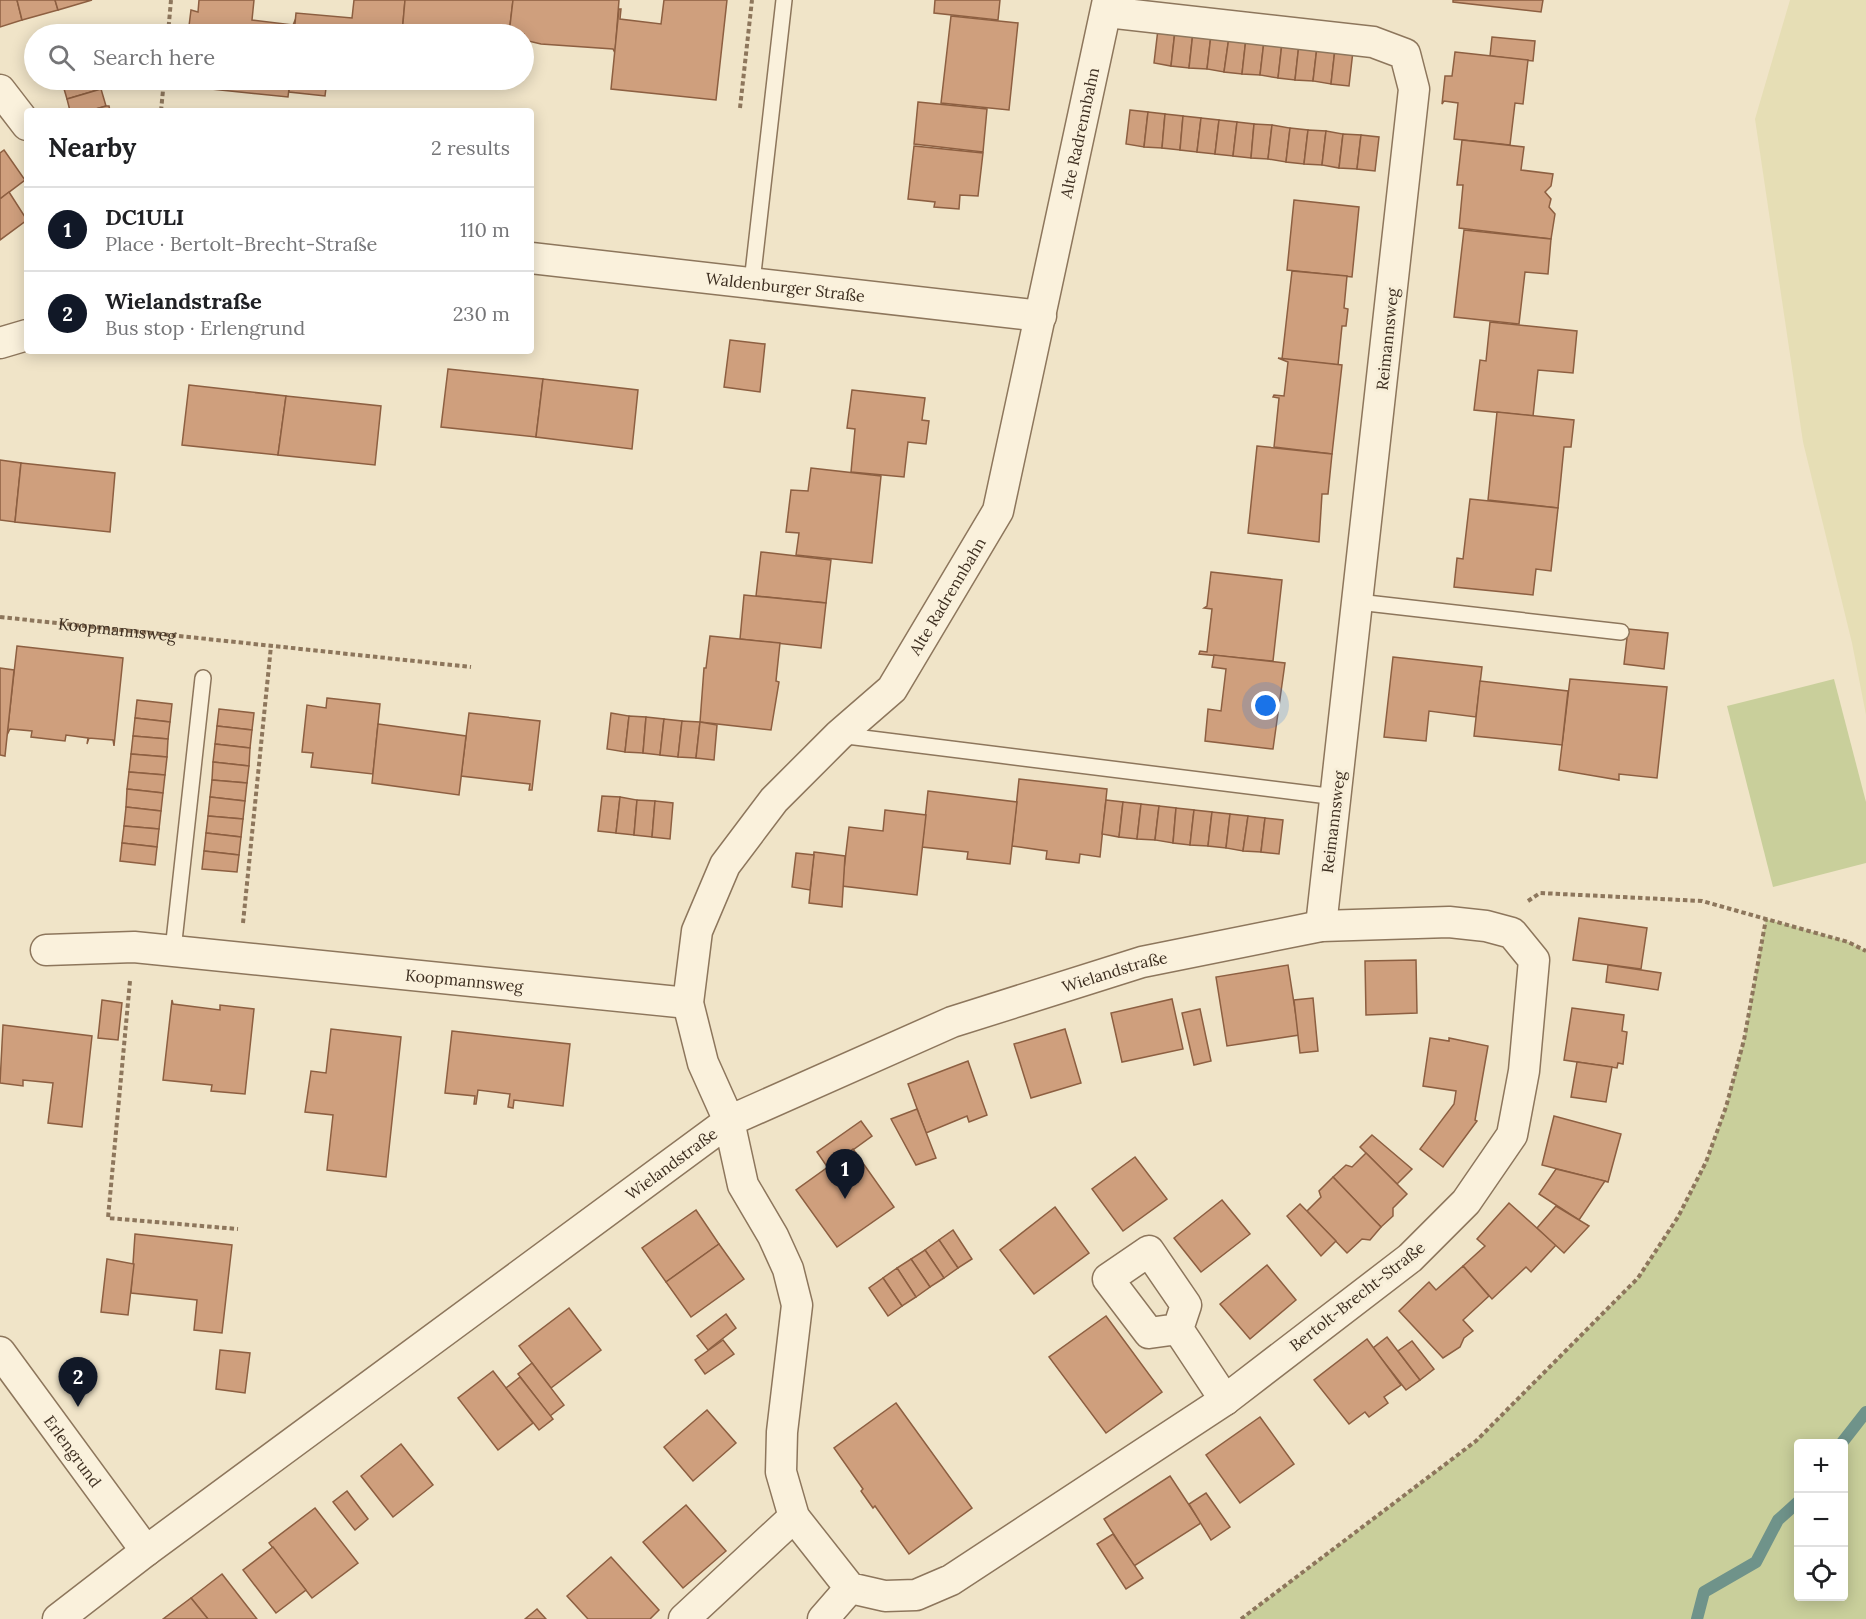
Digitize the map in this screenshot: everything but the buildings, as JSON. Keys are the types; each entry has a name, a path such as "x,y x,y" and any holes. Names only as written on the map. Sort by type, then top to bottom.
{"street":[{"name":"Alte Radrennbahn","path":"729,1121 703,1063 688,1003 697,931 724,865 774,800 839,735 892,689 998,511 1108,6"},
{"name":"Reimannsweg","path":"1108,6 1373,42 1405,54 1414,89 1321,926"},
{"path":"0,90 24,121"},
{"name":"Waldenburger Straße","path":"534,258 1041,316"},
{"path":"0,343 24,336"},
{"name":"Bertolt-Brecht-Straße","path":"850,1588 889,1608 951,1580 1224,1400 1410,1258 1466,1202 1512,1136 1524,1071 1534,960 1512,933 1486,926 1449,922 1385,923"},
{"name":"Wielandstraße","path":"58,1619 146,1551 729,1121 952,1022 1142,962 1321,926 1385,923"},
{"name":"Koopmannsweg","path":"46,950 134,947 173,950 688,1003"},
{"path":"729,1121 743,1185 784,1261 797,1305 782,1432 781,1472 794,1517 850,1588 823,1619"},
{"path":"1178,1329 1224,1400"},
{"name":"Erlengrund","path":"0,1352 146,1551"},
{"path":"684,1619 794,1517"}],"lane":[{"path":"752,282 784,0"},
{"path":"1358,602 1621,632"},
{"path":"173,950 203,678"},
{"path":"839,735 1336,796"}],"path":[{"path":"169,24 171,0"},
{"path":"161,108 163,90"},
{"name":"Koopmannsweg","path":"0,617 471,667"},
{"path":"239,957 271,646"},
{"path":"1486,926 1540,893 1702,901 1848,942 1866,951"},
{"path":"1241,1619 1476,1441 1638,1278 1678,1217 1706,1162 1726,1107 1744,1040 1766,919"},
{"path":"134,947 108,1218 238,1229"}],"shaded area":[{"path":"1790,0 1866,0 1866,715 1852,643 1803,442 1755,119"}],"green space":[{"path":"1834,679 1866,802 1866,863 1773,887 1727,706"},
{"path":"1766,919 1848,942 1866,951 1866,1619 1241,1619 1476,1441 1638,1278 1678,1217 1706,1162 1726,1107 1744,1040"}],"waterway":[{"path":"1845,1439 1866,1412"},
{"path":"1697,1619 1704,1592 1756,1562 1778,1520 1794,1506"}],"place":[{"name":"DC1ULI","path":"845,1199"},
{"name":"Wielandstraße","path":"78,1407"}]}
